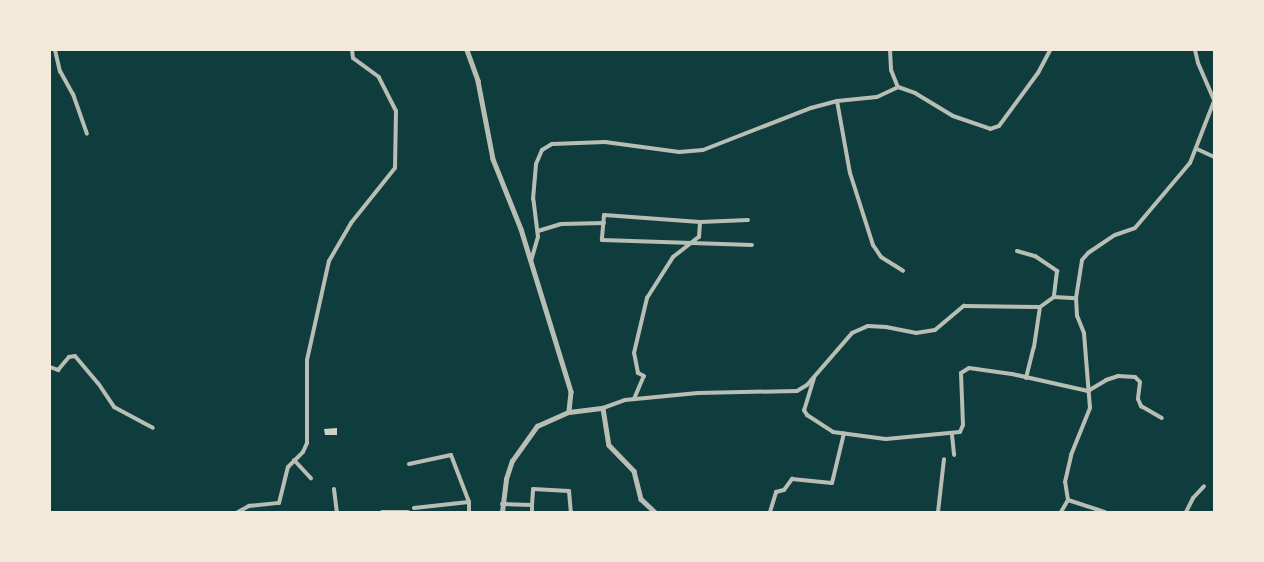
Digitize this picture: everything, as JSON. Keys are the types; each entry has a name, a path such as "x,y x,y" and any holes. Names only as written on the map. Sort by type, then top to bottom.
{"street":[{"path":"55,50 60,71 73,94 87,134"},
{"path":"238,513 249,506 279,503 288,467 303,452 307,443 307,360 329,261 351,223 395,168 396,111 379,77 353,58 352,50"},
{"path":"467,50 478,81 493,159 531,261 571,392 569,412"},
{"path":"890,50 891,70 898,87"},
{"path":"531,261 536,250 538,231 533,199 536,164 542,150 552,144 605,142 679,152 703,150 780,119 837,101 877,98 898,87 915,93 953,116 990,129 999,126 1038,73 1050,50"},
{"path":"1061,513 1068,500 1065,482 1080,427 1090,408 1084,333 1077,316 1079,269 1088,253 1115,235 1134,228 1190,164 1197,148 1198,138 1215,101 1198,63 1195,50"},
{"path":"837,101 850,173 873,245 881,257 903,271"},
{"path":"1197,148 1215,157"},
{"path":"748,220 700,222 604,215 602,240 688,245 752,245"},
{"path":"634,400 644,376 638,372 634,353 647,298 673,257 699,237 700,222"},
{"path":"538,231 561,224 603,223"},
{"path":"1017,251 1035,256 1057,271 1054,297"},
{"path":"502,513 512,460 537,426 569,412 603,408 634,400 698,393 797,391 807,385 852,333 868,326 916,333 935,330 964,306 1040,307 1054,297 1076,298"},
{"path":"1026,378 1034,347 1040,307"},
{"path":"50,368 58,370 69,357 75,356 98,383 114,407 153,428"},
{"path":"813,378 804,410 814,420 833,432 897,440 952,435 963,429 963,370 969,368 1088,391 1118,376 1135,377 1140,382 1138,399 1141,406 1162,418"},
{"path":"603,408 609,445 634,471 641,499 655,513"},
{"path":"770,513 776,492 784,490 792,479 832,483 844,433"},
{"path":"952,435 954,455"},
{"path":"409,464 452,455 470,502 469,513"},
{"path":"938,513 944,459"},
{"path":"294,460 311,478"},
{"path":"1186,513 1193,498 1204,486"},
{"path":"334,489 337,513"},
{"path":"532,513 534,489 569,491 571,513"},
{"path":"1068,500 1105,513"},
{"path":"414,508 470,502"},
{"path":"502,504 532,505"},
{"path":"382,513 408,513"}],"building":[{"path":"337,428 337,435 325,435 324,429"}]}
